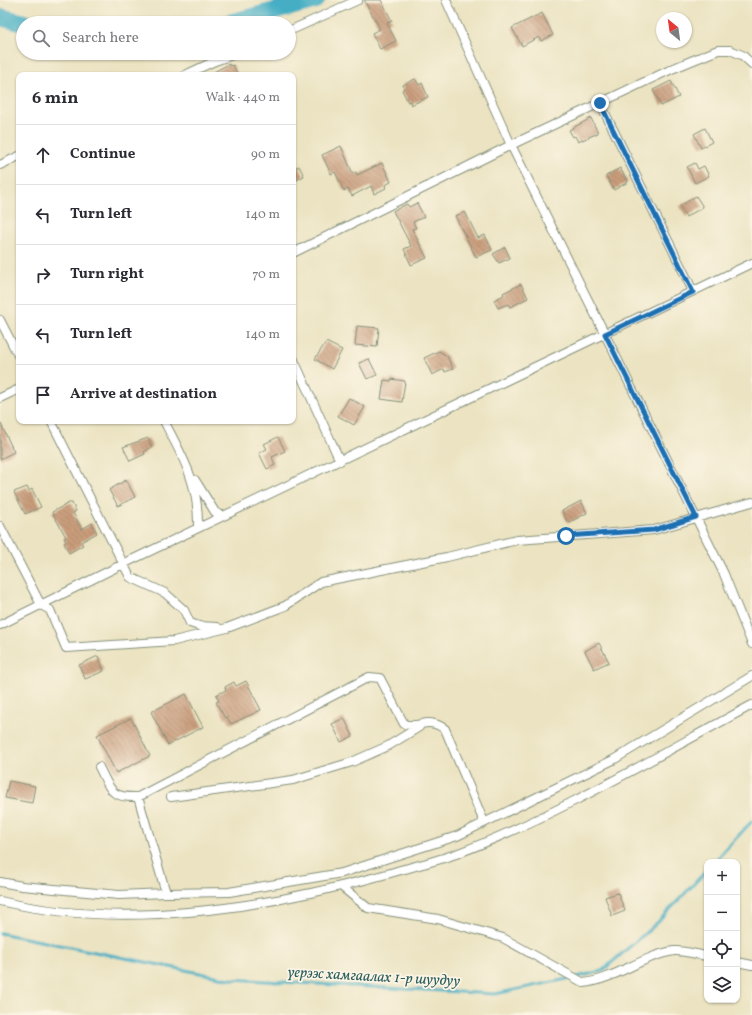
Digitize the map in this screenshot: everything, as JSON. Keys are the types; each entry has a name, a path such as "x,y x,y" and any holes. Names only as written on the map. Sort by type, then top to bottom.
{"street":[{"path":"296,28 358,0"},
{"path":"446,0 512,145 724,574 752,644"},
{"path":"296,252 512,145 674,68 718,50 730,50 742,55 752,64"},
{"path":"191,72 218,60"},
{"path":"600,103 693,292"},
{"path":"0,165 16,157"},
{"path":"0,625 123,564 752,263"},
{"path":"0,320 16,351"},
{"path":"296,365 340,461"},
{"path":"0,398 16,390"},
{"path":"53,424 130,578 165,593 184,610 190,623 199,626 227,628"},
{"path":"166,424 189,469 215,512 223,516"},
{"path":"189,469 198,506 198,528"},
{"path":"0,526 41,605 50,610 66,648 174,641 227,628 285,606 321,582 447,558 517,540 654,530 752,502"},
{"path":"0,882 22,886 119,894 229,892 342,873 457,836 613,760 752,676"},
{"path":"99,768 112,792 118,796 138,797 369,677 380,678 404,724 412,726 427,722 436,723 444,729 484,822"},
{"path":"0,901 24,907 125,914 215,910 342,887 455,854 552,812 752,705"},
{"path":"171,797 293,780 352,762 380,750 427,722"},
{"path":"138,797 166,893"},
{"path":"342,887 368,908 438,919 503,938 584,982 599,981 645,959 675,951 704,956"},
{"path":"740,963 752,965"}],"building":[{"path":"364,0 381,0 392,21 387,23 396,41 380,49 372,33 380,29"},
{"path":"542,13 553,35 541,41 539,37 522,46 512,28"},
{"path":"229,64 230,66 233,65 236,72 214,72"},
{"path":"415,79 419,85 422,83 428,97 411,105 410,101 408,102 402,90 404,89 403,85"},
{"path":"671,81 679,97 661,106 653,90"},
{"path":"591,118 598,133 578,142 569,130"},
{"path":"705,128 712,142 701,148 694,134"},
{"path":"341,146 353,174 356,172 357,175 382,163 391,182 385,185 386,188 374,194 371,186 352,196 348,189 344,191 335,172 331,174 322,155"},
{"path":"695,163 698,169 704,166 709,176 695,183 687,167"},
{"path":"299,166 304,176 296,180 296,168"},
{"path":"620,168 628,182 614,190 606,176"},
{"path":"696,196 703,207 686,217 680,206"},
{"path":"417,203 424,217 413,222 416,228 412,229 427,258 411,265 404,249 411,246 393,211 407,204 409,207"},
{"path":"465,212 478,238 485,235 492,250 476,257 455,216"},
{"path":"505,247 510,258 499,263 493,254"},
{"path":"521,284 528,298 510,307 508,304 498,308 494,300 504,295 503,293"},
{"path":"357,326 379,328 377,347 355,345"},
{"path":"326,342 342,350 332,369 315,359"},
{"path":"439,351 447,356 453,369 445,372 444,369 432,375 424,358"},
{"path":"369,359 377,375 367,379 359,363"},
{"path":"391,379 405,381 402,402 381,399 384,380 391,381"},
{"path":"349,398 365,407 354,425 338,416"},
{"path":"0,422 14,452 0,459"},
{"path":"278,437 285,451 272,457 275,465 267,469 259,453 267,449 264,444"},
{"path":"148,438 152,447 144,452 145,454 130,461 123,447"},
{"path":"126,480 135,497 118,506 109,490"},
{"path":"27,487 29,491 32,489 41,507 25,514 14,492"},
{"path":"581,501 587,513 568,523 562,511"},
{"path":"69,503 72,503 76,511 73,513 82,529 92,523 97,533 81,542 83,545 69,553 64,543 66,542 64,538 66,537 52,512"},
{"path":"599,643 609,662 594,669 585,651"},
{"path":"98,656 104,671 85,679 79,665"},
{"path":"246,681 261,710 231,724 227,717 225,718 216,702 219,701 216,695 226,690 225,687 234,682 236,686"},
{"path":"186,694 203,727 168,745 151,712"},
{"path":"131,718 150,756 116,773 97,735"},
{"path":"344,718 353,736 341,742 332,724"},
{"path":"9,781 35,786 32,803 5,798"},
{"path":"618,893 625,911 612,916 605,897"}],"waterway":[{"path":"256,16 316,0"},
{"path":"0,17 16,21"},
{"name":"үерээс хамгаалах 1-р шуудуу","path":"717,859 752,821"},
{"name":"үерээс хамгаалах 1-р шуудуу","path":"577,977 602,971 657,923 704,873"},
{"name":"үерээс хамгаалах 1-р шуудуу","path":"0,933 230,979 495,994 572,978"}],"route":[{"path":"566,536 605,532 654,530 696,517 605,334 693,292 600,103"}]}
